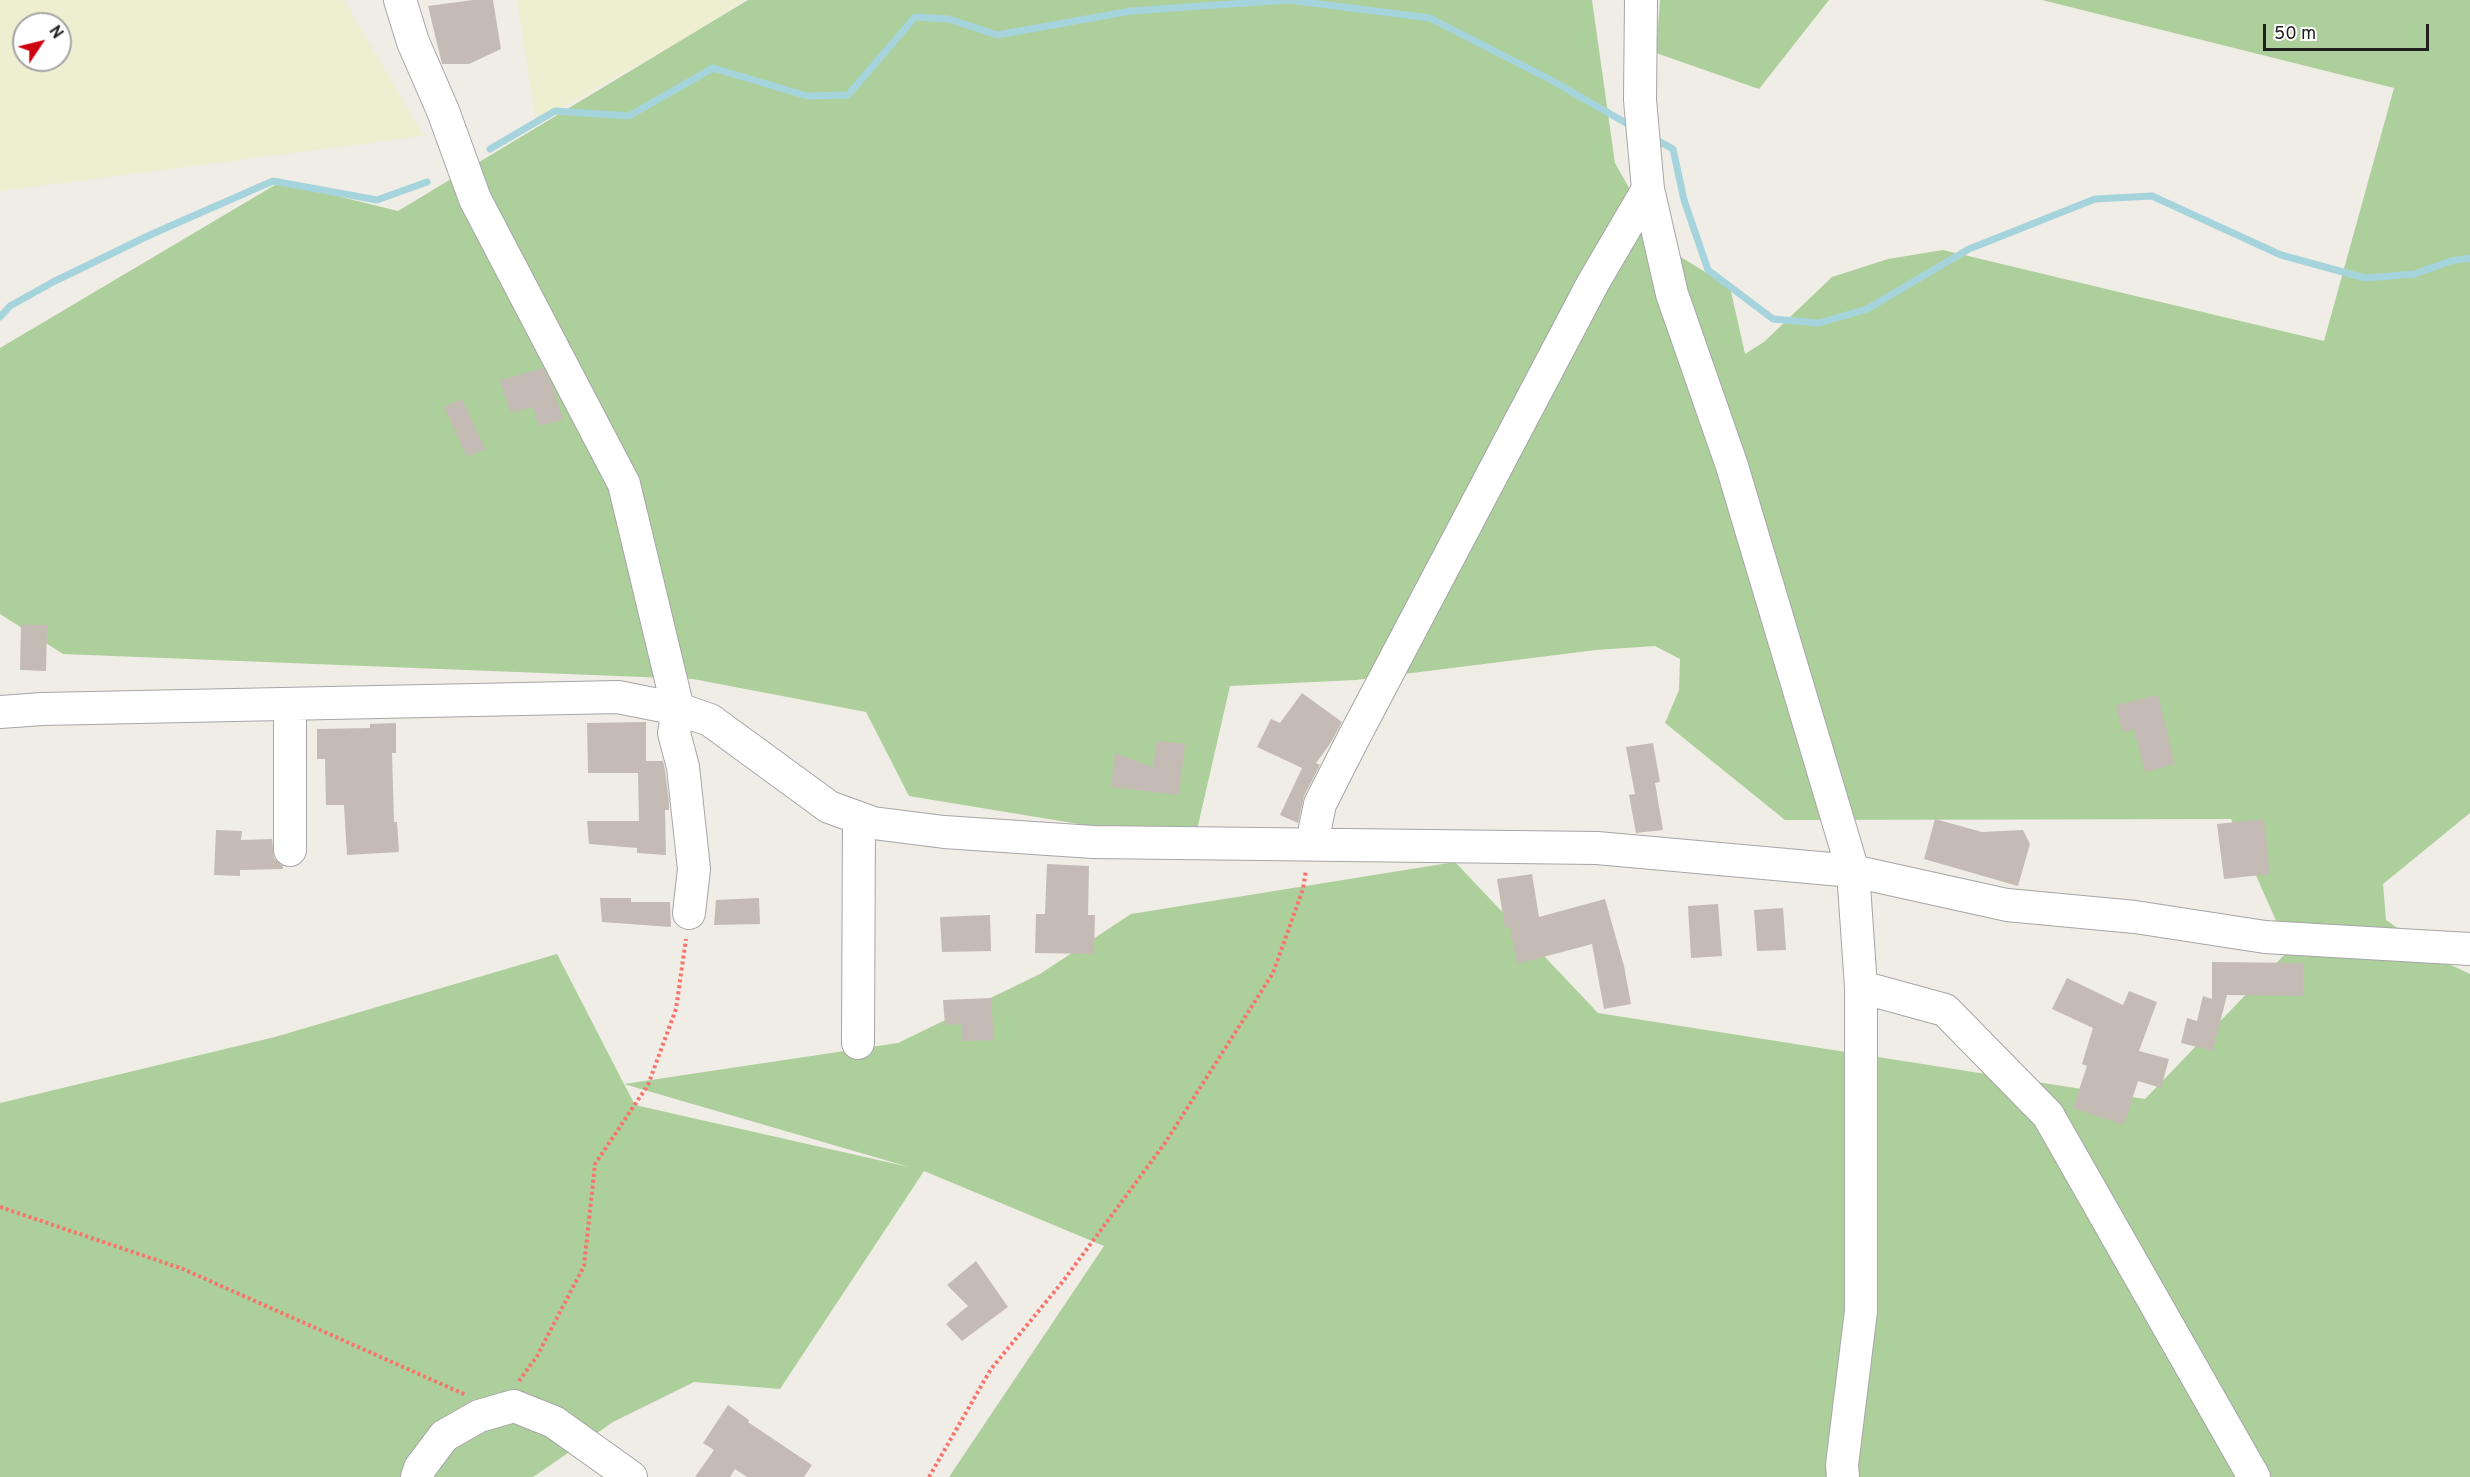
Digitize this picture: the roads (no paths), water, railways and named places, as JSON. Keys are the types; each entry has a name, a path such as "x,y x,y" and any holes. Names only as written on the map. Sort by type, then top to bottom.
{"street":[{"path":"400,0 413,42 443,111 476,199 624,484 678,709 674,733 683,767 694,869 689,913"},
{"path":"1641,0 1640,100 1648,189 1672,294 1732,465 1853,871 1861,987 1861,1311 1842,1465 1843,1477"},
{"path":"1315,828 1320,804 1353,739 1593,283 1648,189"},
{"path":"0,712 42,709 618,697 678,709 710,720 829,807 873,824 944,832 1093,842 1597,848 1853,871 2007,906 2135,917 2265,937 2470,949"},
{"path":"290,704 290,850"},
{"path":"858,1043 859,818"},
{"path":"1861,987 1945,1010 2048,1115 2254,1477"},
{"path":"417,1477 420,1468 444,1436 478,1416 514,1406 554,1422 631,1477"}],"waterway":[{"path":"490,149 555,111 629,116 713,68 807,96 848,95 915,17 949,19 997,35 1131,11 1288,0 1430,18 1551,80 1633,127"},
{"path":"1653,138 1673,149 1684,200 1708,270 1773,319 1819,323 1867,309 1969,249 2095,199 2152,196 2281,255 2365,278 2414,274 2451,261 2470,258"},
{"path":"0,317 10,306 53,282 152,234 273,181 377,200 427,182"}]}
